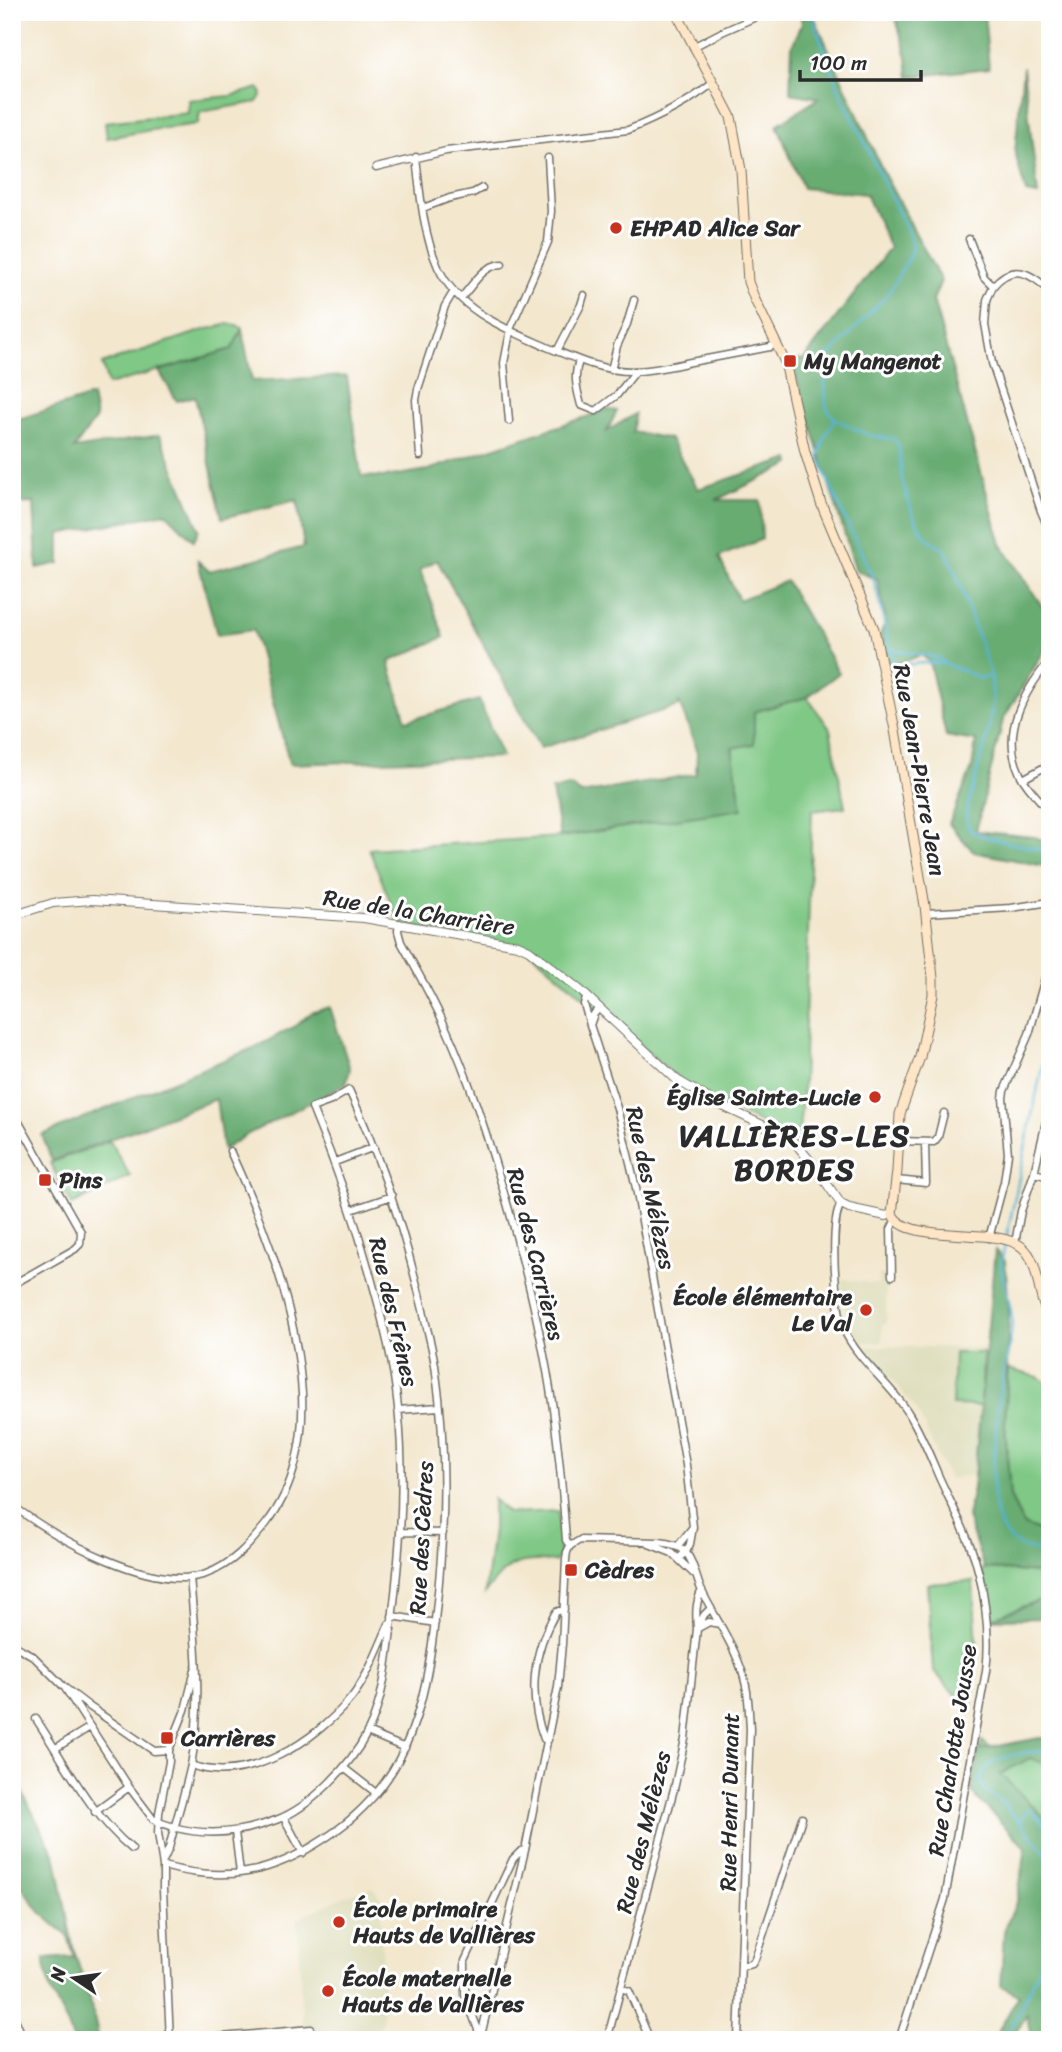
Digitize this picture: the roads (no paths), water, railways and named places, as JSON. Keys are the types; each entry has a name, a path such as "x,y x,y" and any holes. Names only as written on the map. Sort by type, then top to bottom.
{"main road":[{"name":"Rue Jean-Pierre Jean","path":"676,12 728,108 737,141 742,182 748,282 785,362 811,476 874,629 895,730 926,912 933,969 933,995 920,1056 900,1114 894,1218"},
{"path":"894,1218 900,1226 991,1238 1021,1246 1032,1259 1040,1294 1050,1317"}],"street":[{"path":"693,47 767,12"},
{"path":"376,168 416,157 472,147 628,130 649,122 713,83"},
{"path":"416,157 430,244 438,267 461,298 482,316 510,331 579,361 611,370 636,371 673,366 776,344"},
{"path":"509,421 504,363 510,331 548,242 551,211 548,158"},
{"path":"423,208 482,188"},
{"path":"969,239 984,277 993,286"},
{"path":"461,298 484,271 502,264"},
{"path":"1050,291 1026,273 1003,276 993,286 987,300 985,324 992,363 1050,532"},
{"path":"420,456 418,389 444,306 454,291"},
{"path":"558,351 584,295"},
{"path":"611,370 634,300"},
{"path":"579,361 576,389 581,405 590,410 596,411 617,395 636,371"},
{"path":"1050,660 1023,698 1013,726 1014,757 1023,779 1050,812"},
{"path":"1023,779 1050,764"},
{"name":"Rue de la Charrière","path":"12,916 52,903 92,900 322,915 399,923 518,945 529,950 587,996 677,1080 716,1103 789,1139 813,1164 841,1204"},
{"path":"926,912 1011,908 1050,902"},
{"name":"Rue des Carrières","path":"399,923 401,942 445,1026 468,1081 487,1134 514,1227 547,1369 557,1435 566,1540 570,1546 566,1559 558,1687 525,1850 480,2038"},
{"path":"991,1238 1008,1154 1004,1091 1029,1034 1050,961"},
{"name":"Rue des Mélèzes","path":"587,996 584,1011 617,1108 636,1188 686,1465 693,1527 686,1552"},
{"path":"590,1025 599,1009"},
{"name":"Rue des Cèdres","path":"163,1863 210,1874 240,1874 282,1863 303,1853 353,1817 376,1793 405,1748 428,1676 443,1533 443,1470 436,1371 412,1265 392,1196 349,1090 312,1108"},
{"path":"1013,1243 1034,1173 1050,1105"},
{"name":"Rue des Frênes","path":"158,1822 200,1832 235,1832 250,1830 284,1818 308,1801 344,1768 368,1732 385,1671 400,1532 398,1410 388,1346 351,1210 335,1162 312,1108"},
{"path":"12,1110 81,1232 80,1244 75,1248 12,1285"},
{"path":"899,1142 932,1144 936,1140 944,1113"},
{"path":"896,1180 926,1183 925,1143"},
{"path":"335,1162 374,1147"},
{"path":"12,1505 55,1534 108,1560 160,1576 190,1577 206,1574 236,1558 275,1513 298,1455 302,1394 298,1358 284,1296 261,1223 230,1151"},
{"path":"1034,1173 1050,1177"},
{"path":"351,1210 392,1196"},
{"path":"841,1204 894,1218 891,1229 892,1276"},
{"name":"Rue Charlotte Jousse","path":"841,1204 836,1216 835,1266 836,1295 843,1327 853,1345 909,1413 922,1440 970,1546 980,1581 988,1643 987,1664 945,1899 898,2040"},
{"path":"398,1410 439,1407"},
{"path":"672,1553 693,1527"},
{"path":"400,1532 443,1533"},
{"name":"Rue Henri Dunant","path":"570,1546 580,1540 669,1543 686,1552 742,1671 750,1729 738,2040"},
{"name":"Rue Henri Dunant","path":"644,1542 672,1553 695,1576"},
{"path":"679,1558 686,1552"},
{"path":"163,1863 191,1765 196,1724 197,1685 190,1577"},
{"name":"Rue des Mélèzes","path":"607,2040 685,1739 697,1629 696,1612 702,1590"},
{"name":"Rue des Mélèzes","path":"697,1629 711,1608"},
{"path":"548,1740 544,1739 535,1709 533,1684 543,1636 556,1612 564,1609"},
{"path":"392,1616 435,1623"},
{"name":"Rue des Frênes","path":"191,1765 222,1771 253,1766 275,1758 299,1743 333,1717 352,1696 372,1664 392,1616"},
{"path":"697,1629 709,1622 720,1624"},
{"path":"12,1644 33,1656 65,1688 90,1707 154,1751 169,1750"},
{"path":"372,1664 385,1671"},
{"path":"170,2040 163,1863 158,1822 169,1750 191,1690 195,1666"},
{"path":"65,1688 129,1787 158,1822"},
{"path":"82,1713 83,1709 90,1707"},
{"path":"36,1719 95,1812 112,1832 132,1849"},
{"path":"182,1719 196,1724"},
{"path":"56,1748 90,1727"},
{"path":"368,1732 405,1748"},
{"path":"344,1768 376,1793"},
{"path":"95,1812 129,1787"},
{"path":"284,1818 303,1853"},
{"path":"742,1966 752,1964 755,1959 802,1818"},
{"path":"235,1832 240,1874"},
{"name":"Rue des Carrières","path":"480,2038 465,1995 465,1961 513,1859 525,1850"},
{"path":"621,1988 629,1991 650,2040"},
{"path":"12,2012 24,2040"},
{"path":"187,2040 311,2029"}],"waterway":[{"path":"811,12 840,92 909,234 912,249 889,293 830,355 825,380 826,407 835,419 870,436 894,439 899,447 902,479 913,515 924,535 946,551 991,675 993,702 989,728 966,814 968,826 984,836 1050,851"},
{"path":"835,419 825,436 819,457 874,580 893,661 898,666 922,663 949,665 980,679 991,675"},
{"path":"891,649 939,658 944,663"},
{"path":"1050,1029 1001,1264 1012,1322 999,1396 993,1463 995,1509 1007,1535 1022,1547 1050,1552"},
{"path":"1050,1751 1026,1753 998,1760 986,1768 980,1783 985,1791 1003,1803 1050,1858"},
{"path":"1027,1811 1029,1809 1050,1829"},
{"path":"1016,1818 1021,1819 1025,1813"},
{"path":"1005,2040 1050,1943"}],"place":[{"name":"EHPAD Alice Sar","path":"616,228"},
{"name":"My Mangenot","path":"790,361"},
{"name":"Église Sainte-Lucie","path":"875,1097"},
{"name":"Pins","path":"45,1180"},
{"name":"École élémentaire Le Val","path":"866,1310"},
{"name":"Cèdres","path":"571,1570"},
{"name":"Carrières","path":"167,1738"},
{"name":"École primaire Hauts de Vallières","path":"339,1922"},
{"name":"École maternelle Hauts de Vallières","path":"328,1991"}],"district":[{"name":"VALLIÈRES-LES BORDES","path":"795,1153"}]}
